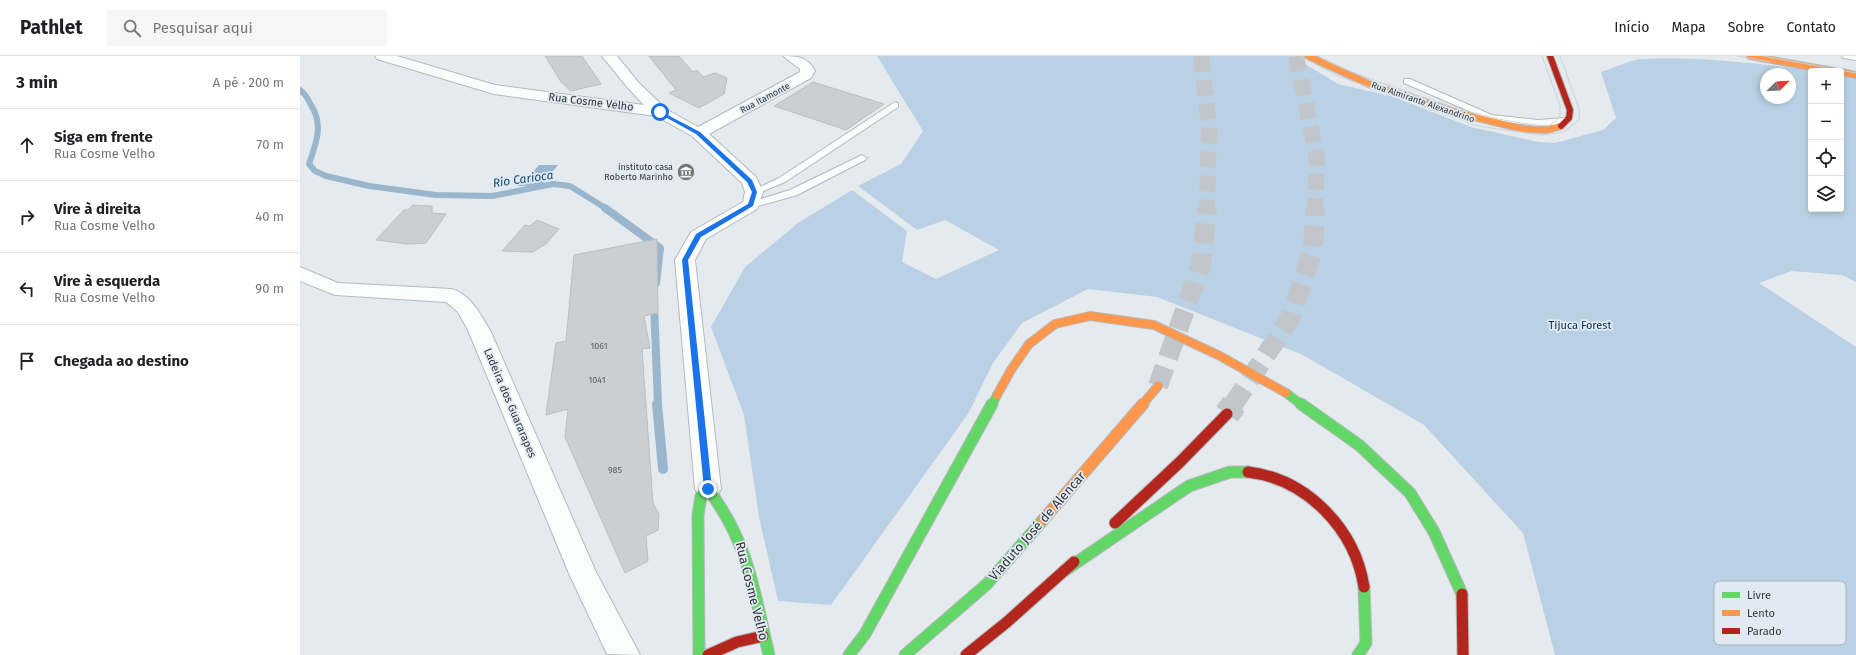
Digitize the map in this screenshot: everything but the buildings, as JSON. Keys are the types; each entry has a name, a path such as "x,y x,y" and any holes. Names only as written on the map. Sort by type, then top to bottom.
{"main road":[{"name":"Rua Almirante Alexandrino","path":"1308,56 1355,79 1444,110 1486,122 1538,130 1557,128 1565,121"},
{"path":"1550,56 1570,110 1569,118 1565,121"},
{"path":"1750,56 1816,68"},
{"path":"1844,73 1856,75"},
{"path":"849,655 865,634 1011,370 1029,344 1055,324 1090,316 1154,325 1220,356 1289,395 1359,445 1410,493 1434,532 1462,592 1463,655"},
{"name":"Viaduto José de Alencar","path":"905,655 987,584 1158,386"},
{"path":"966,655 1064,571 1180,462 1227,414"},
{"path":"1064,571 1189,486 1230,472 1257,472 1287,484 1320,503 1343,532 1363,574 1366,643 1358,655"},
{"path":"699,655 698,515 701,496 708,489"},
{"name":"Rua Cosme Velho","path":"708,489 720,500 743,547 763,636 769,655"},
{"path":"708,655 737,642 763,636"}],"street":[{"name":"Rua Cosme Velho","path":"382,56 494,89 660,112 698,133 750,181 753,199"},
{"path":"609,56 632,85 641,92 660,112"},
{"name":"Rua Itamonte","path":"698,133 764,99 806,75 808,71 806,67 790,56"},
{"path":"708,489 685,260 698,236 753,199"},
{"name":"Ladeira dos Guararapes","path":"300,273 335,289 452,296 466,308 479,330 584,576 617,644 625,655"}],"lane":[{"path":"1846,56 1856,58"},
{"path":"1407,81 1490,117 1538,123 1565,121"},
{"path":"753,199 895,105"},
{"path":"753,199 770,202 840,171 862,158"}],"green space":[{"name":"Tijuca Forest","path":"877,56 1292,56 1338,84 1394,97 1471,127 1539,142 1555,143 1603,130 1616,118 1601,72 1627,62 1642,59 1664,58 1729,61 1790,68 1760,68 1760,104 1796,104 1796,69 1808,70 1808,212 1844,212 1844,75 1856,77 1856,282 1842,275 1792,271 1759,283 1856,347 1856,655 1555,655 1523,533 1424,425 1303,355 1157,297 1088,289 1022,323 993,363 968,414 831,605 778,601 759,517 744,415 711,327 745,267 798,223 852,190 907,231 902,262 936,279 999,250 945,220 917,230 858,186 901,164 923,131"}],"water":[{"path":"539,165 558,165 541,186 517,186 524,177 528,177"}],"waterway":[{"name":"Rio Carioca","path":"300,90 304,93 315,112 318,127 318,134 309,164 315,171 326,176 369,186 436,195 492,196 553,184 570,186 607,209"},
{"name":"Rio Carioca","path":"605,208 660,248 656,283"},
{"name":"Rio Carioca","path":"654,304 658,405"},
{"name":"Rio Carioca","path":"657,404 663,469"}],"tunnel":[{"path":"1201,56 1209,126 1207,209"},
{"path":"1296,56 1317,158 1315,209"},
{"path":"1158,386 1201,265 1207,208"},
{"path":"1233,405 1291,317 1313,249 1315,208"},
{"path":"1227,414 1234,404"}],"tram line":[{"path":"1300,56 1338,76 1478,126 1541,135 1564,132 1579,120 1580,111 1560,56"},
{"path":"1318,56 1360,75 1457,108 1511,122 1549,126 1560,117 1560,105 1542,56"},
{"path":"1737,56 1770,62"},
{"path":"1763,56 1856,73"}],"traffic: fast":[{"path":"1286,393 1359,445 1410,493 1434,532 1462,594"},
{"path":"849,655 865,634 997,395"},
{"path":"1064,571 1189,486 1230,472 1248,472"},
{"path":"699,655 698,515 701,496 708,489 722,508 742,547 749,568 769,655"},
{"path":"905,655 987,584 1043,520"},
{"path":"1358,655 1366,643 1364,587"}],"traffic: slow":[{"path":"1308,56 1371,85 1461,114 1524,129 1547,130 1561,126"},
{"path":"1750,56 1816,68"},
{"path":"1844,73 1856,75"},
{"path":"997,395 1011,370 1029,344 1055,324 1090,316 1154,325 1220,356 1286,393"},
{"path":"1043,520 1158,386"}],"traffic: jam":[{"path":"1550,56 1570,110 1569,118 1561,126"},
{"path":"1115,523 1180,462 1227,414"},
{"path":"1248,472 1265,475 1275,479 1306,494 1320,504 1335,521 1349,542 1359,565 1364,587"},
{"path":"966,655 1007,622 1074,562"},
{"path":"1462,594 1463,655"},
{"path":"708,655 737,642 763,636"}],"place":[{"name":"instituto casa Roberto Marinho","path":"686,172"}],"route":[{"path":"660,112 698,133 750,181 754,192 751,205 698,236 685,260 708,489"}]}
